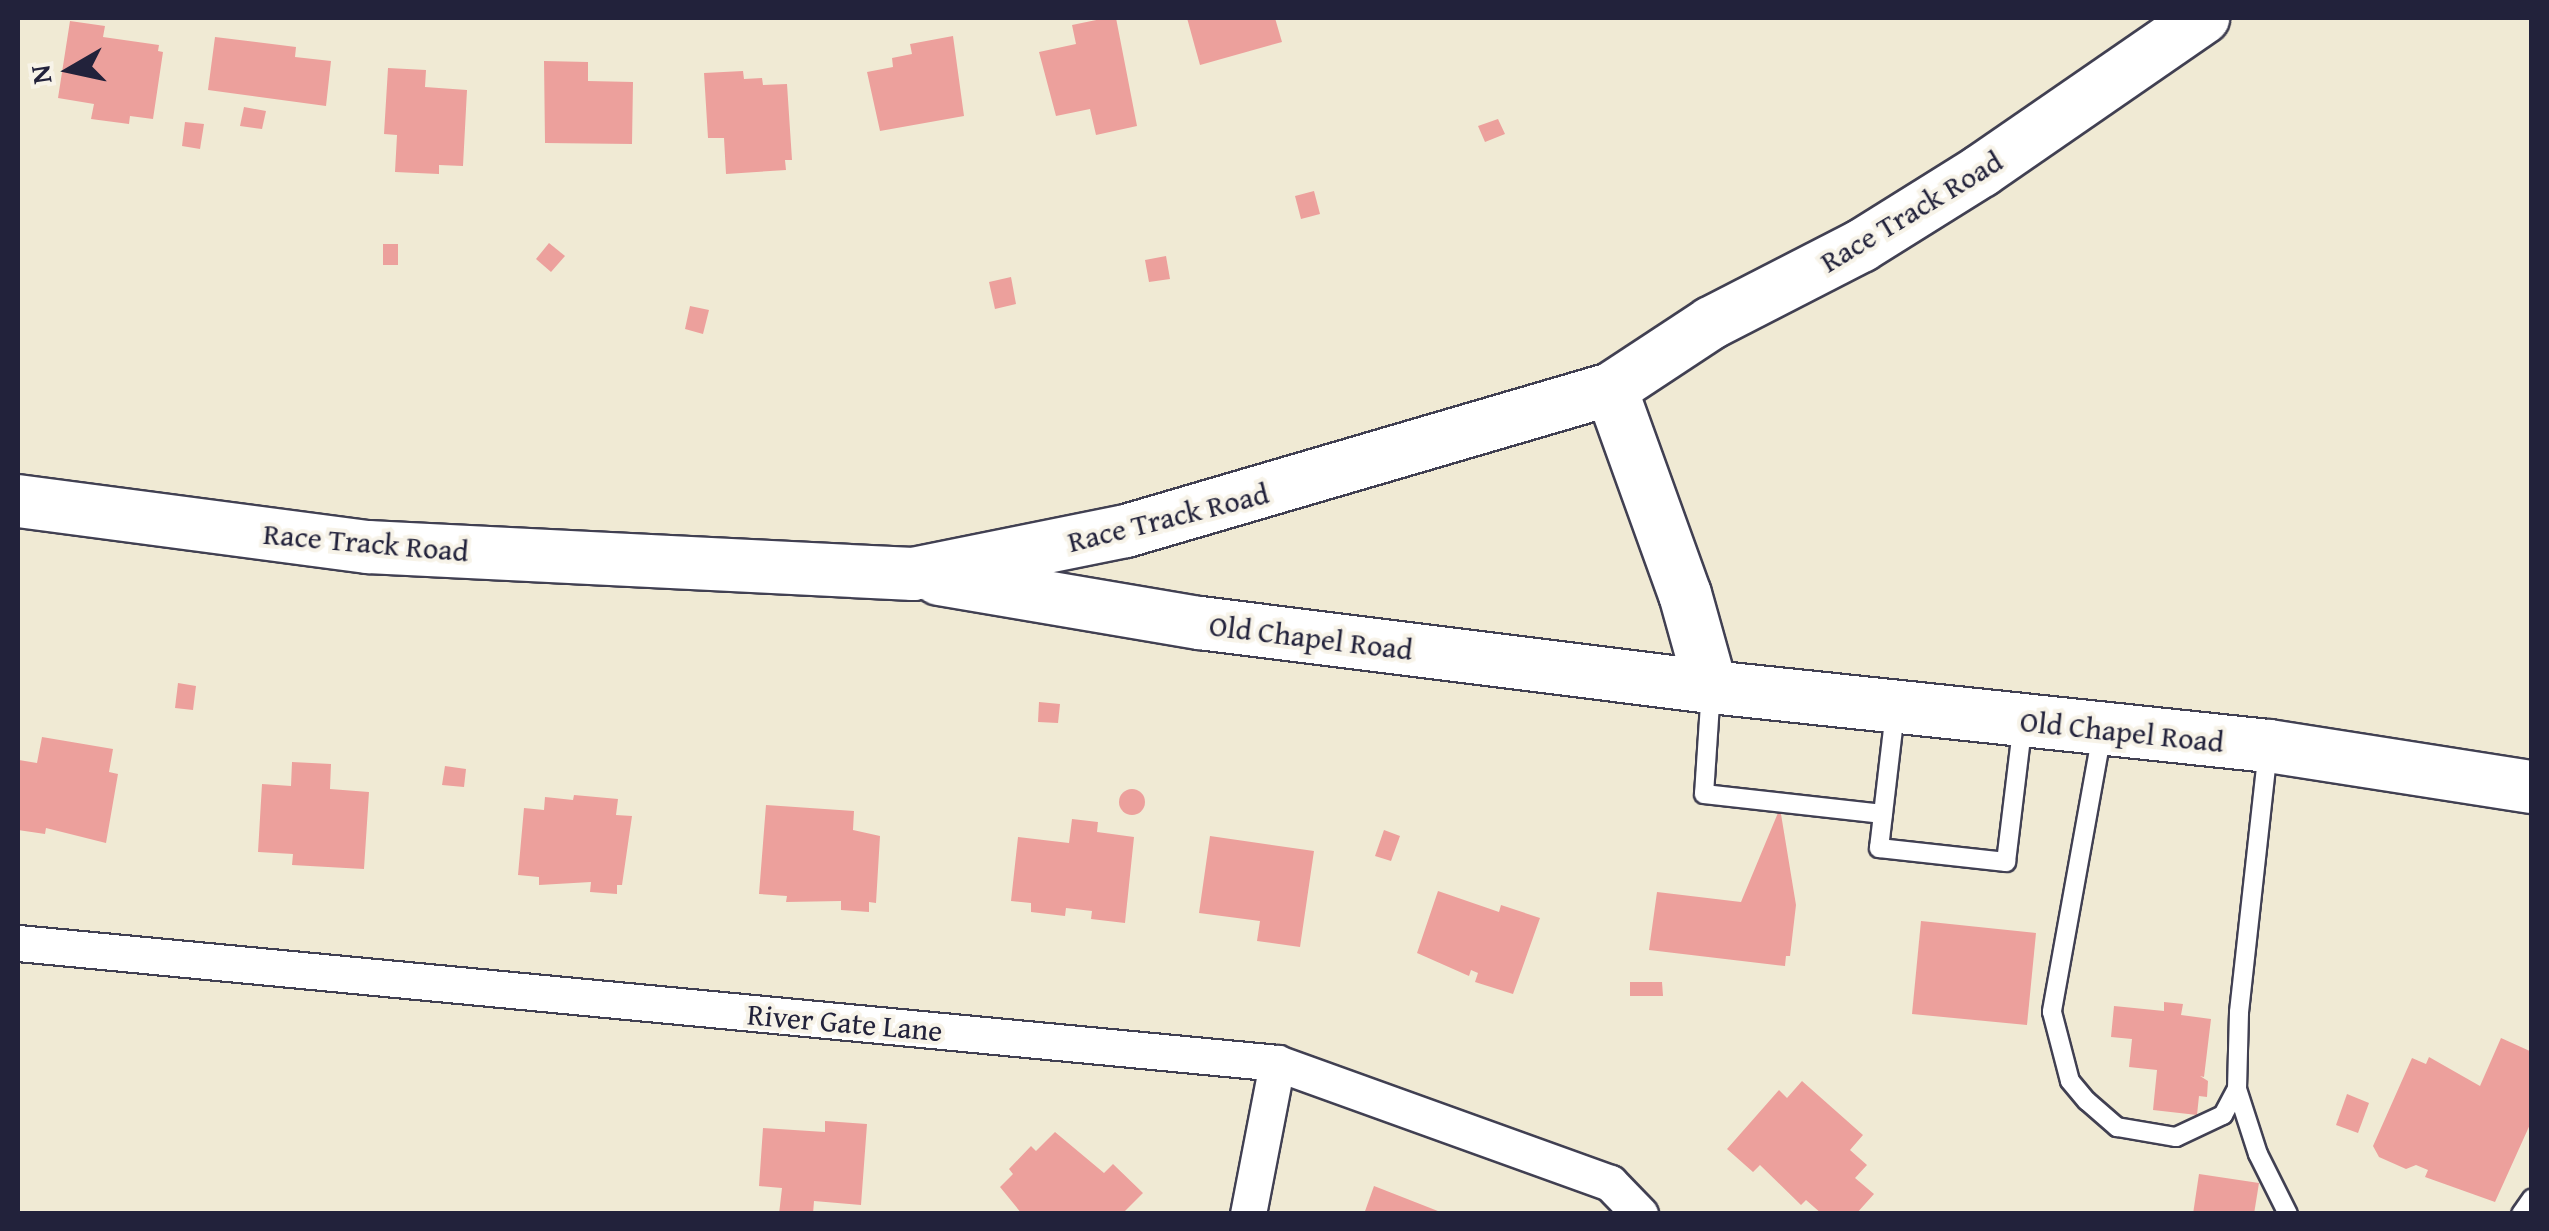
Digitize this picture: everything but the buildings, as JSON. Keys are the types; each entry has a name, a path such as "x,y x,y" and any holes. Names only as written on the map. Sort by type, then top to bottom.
{"street":[{"name":"Race Track Road","path":"18,500 368,547 913,574 1126,531 1611,388 1711,323 1861,246 1982,171 2203,18"},
{"path":"1611,388 1685,594 1711,687"},
{"name":"Old Chapel Road","path":"913,574 1200,623 1711,687 2269,746 2532,787"},
{"name":"River Gate Lane","path":"18,943 1277,1064 1610,1183 1640,1214"},
{"path":"1248,1214 1277,1064"}],"lane":[{"path":"1711,687 1704,794 1883,814"},
{"path":"1896,704 1880,848 2006,862 2023,722"},
{"path":"2103,728 2052,1012 2070,1081 2117,1127 2176,1137 2223,1114 2237,1089"},
{"path":"2269,746 2239,1012 2237,1089 2258,1154 2288,1214"},
{"path":"2521,1214 2532,1198"}]}
